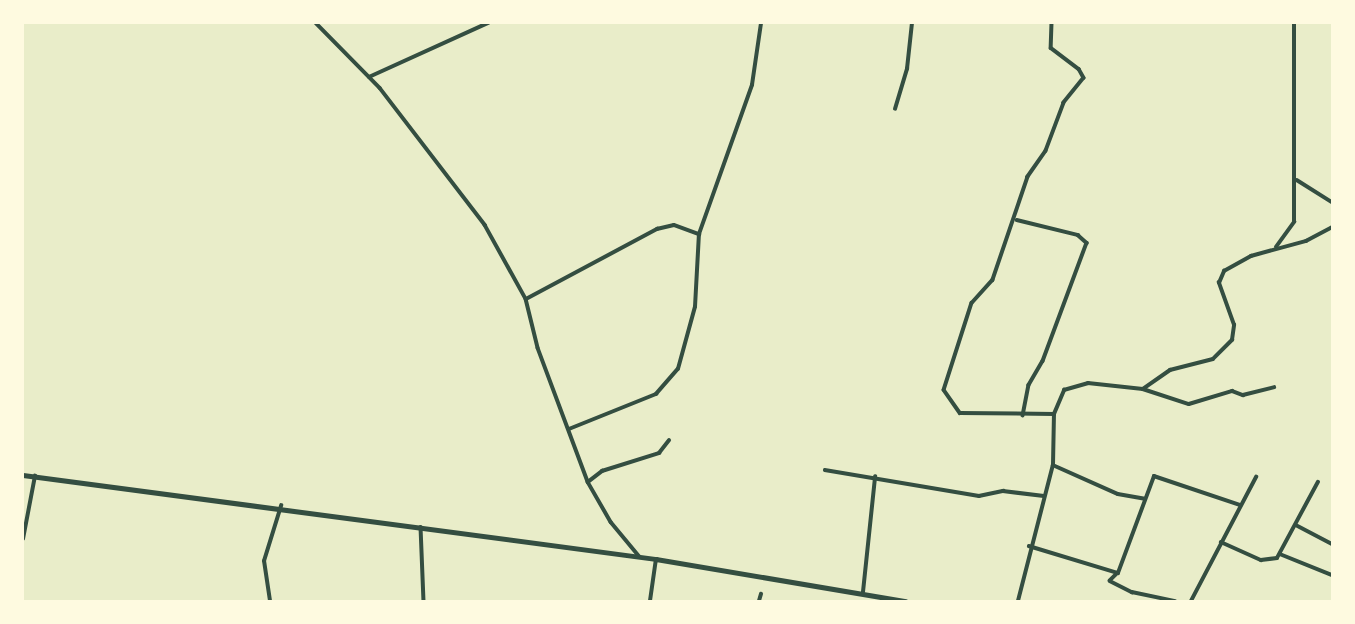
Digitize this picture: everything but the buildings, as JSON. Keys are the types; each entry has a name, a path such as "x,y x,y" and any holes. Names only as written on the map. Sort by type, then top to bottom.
{"main road":[{"path":"23,475 281,506 656,559 905,601"}],"street":[{"path":"316,23 369,76 447,170 485,225 526,299 538,348 588,482 611,522 640,557"},
{"path":"369,76 488,23"},
{"path":"569,429 656,394 669,383 678,369 695,307 699,234 752,85 761,23"},
{"path":"895,109 907,69 912,23"},
{"path":"1052,23 1051,48 1079,69 1084,78 1064,103 1046,151 1028,177 1017,220 993,280 972,303 944,390 960,413 1054,414"},
{"path":"1275,248 1294,222 1297,180 1292,132 1294,23"},
{"path":"1297,180 1332,202"},
{"path":"1017,220 1078,235 1087,243 1043,361 1029,385 1023,415"},
{"path":"526,299 657,229 674,225 699,234"},
{"path":"1143,389 1170,370 1200,365 1226,348 1234,325 1220,278 1251,256 1306,241 1332,227"},
{"path":"1018,601 1030,545 1053,465 1054,414 1064,390 1076,385 1143,389 1189,404 1232,391 1243,395 1274,387"},
{"path":"588,482 602,471 659,453 669,440"},
{"path":"1053,465 1126,496 1143,500 1147,497"},
{"path":"825,470 979,496 1003,491 1045,496"},
{"path":"1175,601 1132,592 1110,581 1118,573 1151,481 1159,475 1240,505"},
{"path":"23,540 35,476"},
{"path":"863,592 875,477"},
{"path":"1191,601 1256,477"},
{"path":"1221,542 1261,560 1270,561 1280,554 1318,482"},
{"path":"270,601 264,561 281,506"},
{"path":"1296,524 1332,544"},
{"path":"421,526 424,601"},
{"path":"1030,545 1118,573"},
{"path":"1280,554 1332,575"},
{"path":"650,601 656,559"},
{"path":"760,601 761,594"}]}
